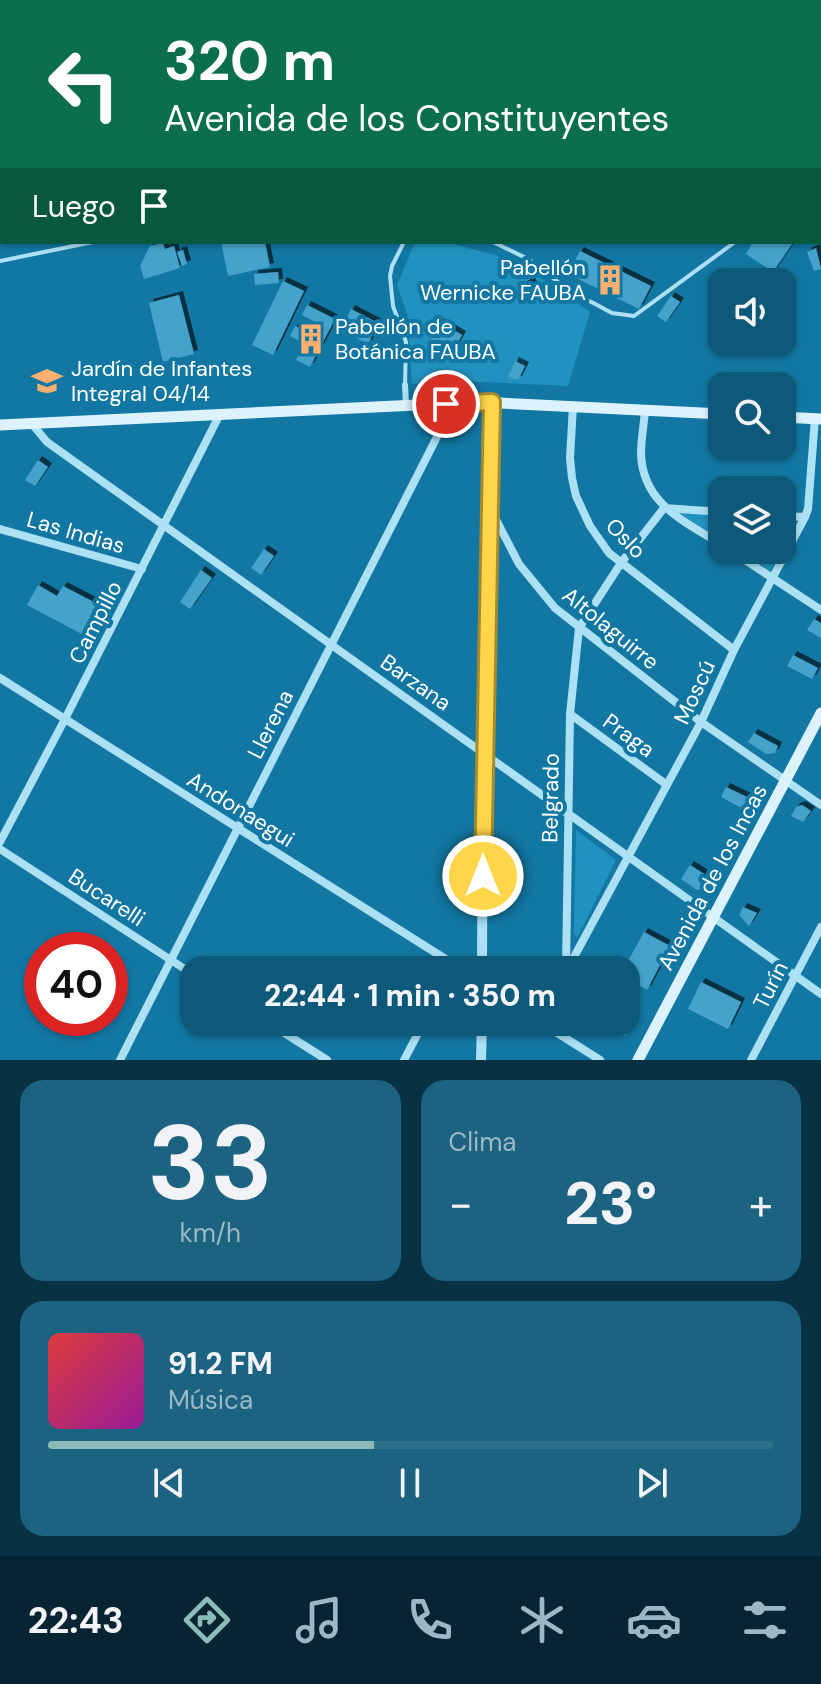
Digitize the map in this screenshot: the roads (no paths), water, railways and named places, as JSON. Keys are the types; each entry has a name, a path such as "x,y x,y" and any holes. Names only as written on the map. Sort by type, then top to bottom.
{"main road":[{"path":"0,425 492,402 708,413"},
{"path":"796,418 818,419"},
{"name":"Avenida de los Incas","path":"638,1060 821,713"}],"street":[{"path":"405,385 406,405"},
{"path":"482,956 483,752 492,402"},
{"name":"Llerena","path":"120,1060 444,423 446,404"},
{"name":"Oslo","path":"573,406 570,458 576,496 594,533 609,553 734,650"},
{"path":"645,410 641,454 654,495 664,508 708,536"},
{"name":"Campillo","path":"0,842 219,416"},
{"name":"Moscú","path":"574,956 701,722 734,650 805,517 818,419"},
{"name":"Barzana","path":"32,424 47,442 821,994"},
{"name":"Altolaguirre","path":"489,505 530,581 555,608 701,722 821,805"},
{"path":"579,628 621,563 664,508"},
{"path":"664,508 708,511"},
{"path":"796,517 805,517"},
{"name":"Las Indias","path":"0,529 142,569"},
{"path":"752,564 821,610"},
{"name":"Belgrado","path":"566,956 566,813 570,714 579,628"},
{"name":"Andonaegui","path":"0,678 438,956"},
{"name":"Praga","path":"570,714 667,785"},
{"name":"Bucarelli","path":"0,849 180,966"},
{"name":"Turín","path":"751,1060 821,927"},
{"path":"289,1036 327,1060"},
{"path":"404,1060 417,1036"},
{"path":"481,1060 482,1036"},
{"path":"562,1036 600,1060"}],"lane":[{"path":"0,261 83,244"},
{"path":"403,244 390,276 393,306 406,342 405,385"},
{"path":"497,244 530,260 567,289 612,313 634,316 732,244"}],"place":[{"name":"Pabellón Wernicke FAUBA","path":"610,280"},
{"name":"Pabellón de Botánica FAUBA","path":"311,339"},
{"name":"Jardín de Infantes Integral 04/14","path":"47,381"}]}
